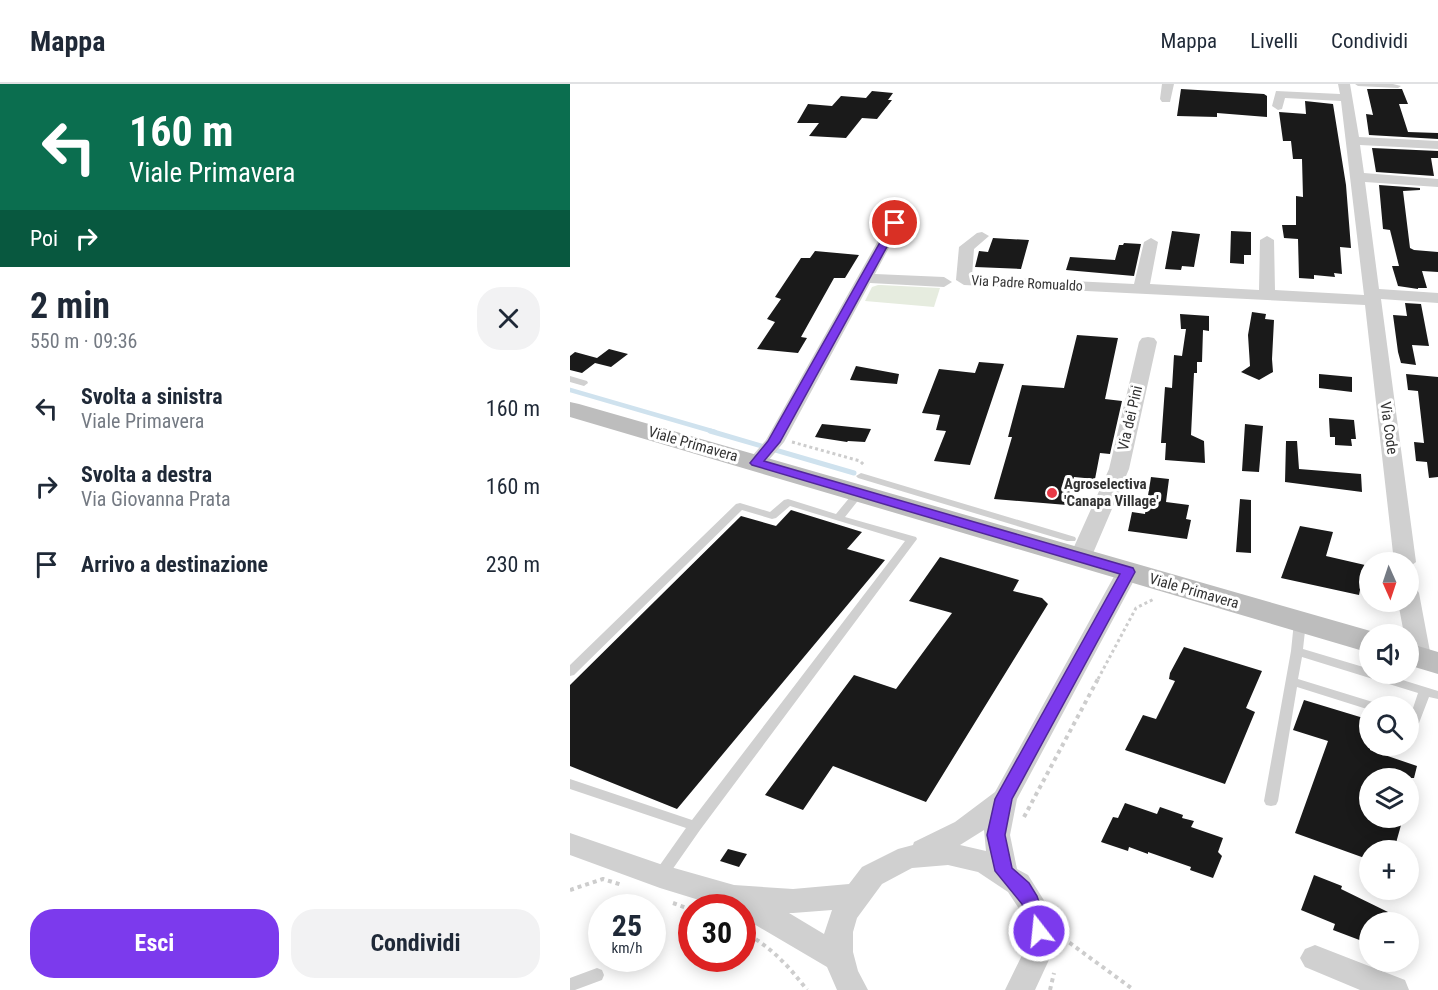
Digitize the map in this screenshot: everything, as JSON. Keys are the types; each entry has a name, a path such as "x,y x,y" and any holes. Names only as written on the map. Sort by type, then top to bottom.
{"main road":[{"name":"Viale Primavera","path":"570,409 766,450 860,484 1075,548 1128,572 1359,639"}],"street":[{"path":"1166,99 1168,84"},
{"name":"Via Code","path":"1278,106 1280,94 1345,91 1393,450 1404,552"},
{"path":"1353,141 1438,145"},
{"path":"1358,177 1438,183"},
{"path":"766,450 895,223"},
{"name":"Via Padre Romualdo","path":"982,236 967,247 964,280 1267,296 1371,297"},
{"path":"1267,240 1267,296"},
{"path":"1141,289 1151,243"},
{"path":"864,278 944,282"},
{"path":"1371,297 1437,293"},
{"name":"Via dei Pini","path":"1075,548 1119,469 1148,342"},
{"path":"1004,871 996,835 1004,799 1128,572"},
{"path":"1412,612 1422,658"},
{"path":"853,990 844,976 839,959 840,926 853,896 876,874 965,830 1004,799"},
{"path":"570,844 660,876 724,894"},
{"path":"909,857 935,852 960,854 985,861 1004,871 1023,888 1031,901 1039,931 1036,959 1020,990"},
{"path":"756,898 793,901 853,896"},
{"path":"756,910 839,959"},
{"path":"1315,958 1394,990"}],"lane":[{"path":"1358,84 1398,86"},
{"path":"570,379 584,383"},
{"path":"838,518 860,484"},
{"path":"570,672 740,506 772,516 788,502 912,539 695,826 660,876"},
{"path":"1271,801 1293,682 1300,622"},
{"path":"1298,651 1432,693 1419,714"},
{"path":"1293,682 1359,702"},
{"path":"570,784 695,826"},
{"path":"570,985 597,975"}],"path":[{"path":"766,450 860,461 865,466 860,484"},
{"path":"1021,828 1035,794 1136,608 1163,598"},
{"path":"570,890 603,879"},
{"path":"756,938 786,961 807,990"},
{"path":"1063,938 1134,990"}],"shaded area":[{"path":"878,285 940,288 934,307 865,301 872,287"}],"building":[{"path":"1181,89 1264,94 1267,96 1267,117 1217,113 1217,117 1177,116"},
{"path":"1367,89 1402,89 1408,104 1399,104 1408,132 1438,133 1438,139 1369,135 1366,114 1373,115"},
{"path":"872,91 893,93 888,100 892,100 877,119 862,118 846,138 809,136 819,123 797,123 808,104 832,106 841,96 866,98"},
{"path":"1305,101 1333,104 1346,185 1351,248 1340,247 1342,274 1334,273 1335,277 1314,275 1314,279 1299,278 1298,239 1284,238 1282,225 1296,225 1296,196 1303,197 1302,159 1293,159 1291,141 1283,141 1279,112 1306,114"},
{"path":"1372,148 1438,151 1438,158 1431,158 1434,176 1376,172"},
{"path":"1379,185 1420,188 1420,190 1403,191 1410,248 1438,252 1438,272 1422,271 1427,288 1398,286 1392,266 1399,266 1390,230 1383,229"},
{"path":"1172,231 1200,234 1194,267 1182,266 1181,270 1165,269"},
{"path":"1231,231 1251,232 1251,255 1244,255 1244,264 1230,263"},
{"path":"993,238 1029,240 1021,269 975,267 979,251 988,252"},
{"path":"1141,244 1134,276 1066,270 1070,257 1115,260 1119,245"},
{"path":"815,251 859,255 845,278 834,278 801,337 807,338 798,353 757,349 775,322 767,319 781,299 775,297 801,258 810,258"},
{"path":"1405,303 1421,304 1429,346 1412,345 1416,365 1401,363 1398,352 1393,315 1407,316"},
{"path":"1252,312 1266,314 1265,319 1274,320 1273,372 1259,380 1241,372 1250,366 1248,335"},
{"path":"1180,314 1209,316 1209,331 1203,330 1202,362 1197,362 1197,373 1194,373 1191,435 1204,441 1205,463 1165,460 1166,443 1161,443 1165,387 1172,388 1174,355 1182,356 1186,329 1181,329"},
{"path":"1077,335 1118,338 1105,399 1122,401 1110,454 1100,453 1095,479 1074,477 1067,505 994,499 1012,437 1008,437 1022,385 1064,388"},
{"path":"609,349 628,354 611,367 595,363 582,373 570,370 570,356 575,352 597,358"},
{"path":"979,362 1004,364 970,465 934,461 946,431 936,430 940,415 922,413 939,369 975,373"},
{"path":"856,366 899,374 897,384 850,380"},
{"path":"1319,374 1352,377 1352,392 1319,388"},
{"path":"1406,374 1438,377 1438,477 1429,478 1427,462 1416,461 1414,442 1424,443 1418,391 1408,390"},
{"path":"1329,418 1354,420 1356,439 1351,439 1352,446 1335,445 1335,437 1330,437"},
{"path":"822,424 871,429 865,442 847,442 815,437"},
{"path":"1245,424 1263,426 1259,472 1242,471"},
{"path":"1286,441 1297,441 1299,469 1361,474 1362,492 1285,482"},
{"path":"1151,477 1169,479 1166,502 1189,505 1186,519 1191,520 1187,539 1128,531 1132,512 1145,514"},
{"path":"1240,499 1251,500 1251,553 1236,552"},
{"path":"791,510 862,532 847,549 885,560 677,809 570,766 570,685 741,516 776,526"},
{"path":"1300,526 1333,532 1326,556 1359,564 1359,595 1281,578"},
{"path":"940,557 1019,580 1013,591 1042,598 1048,604 926,802 833,766 803,810 765,795 854,675 896,689 952,613 909,601"},
{"path":"1184,647 1262,671 1246,708 1255,712 1225,784 1125,750 1143,715 1156,719 1175,681 1169,679 1170,673"},
{"path":"1304,700 1359,717 1359,756 1388,756 1417,766 1416,768 1359,768 1359,828 1400,828 1397,840 1359,840 1359,856 1295,833 1328,741 1293,730"},
{"path":"1125,803 1157,814 1160,807 1183,815 1182,818 1194,821 1191,827 1223,838 1218,852 1222,856 1213,878 1190,870 1191,867 1148,852 1148,854 1129,847 1128,851 1101,842 1113,817 1118,818"},
{"path":"728,849 747,854 739,867 720,861"},
{"path":"1314,875 1342,886 1341,889 1359,898 1359,900 1388,912 1359,912 1359,940 1333,930 1335,924 1301,910"}],"waterway":[{"path":"570,390 715,432"},
{"path":"710,431 854,473"}],"place":[{"name":"Agroselectiva 'Canapa Village'","path":"1052,493"}],"route":[{"path":"895,223 774,442 756,463 1128,572 1004,799 996,835 1004,871 1023,888 1031,901 1039,931"}]}
